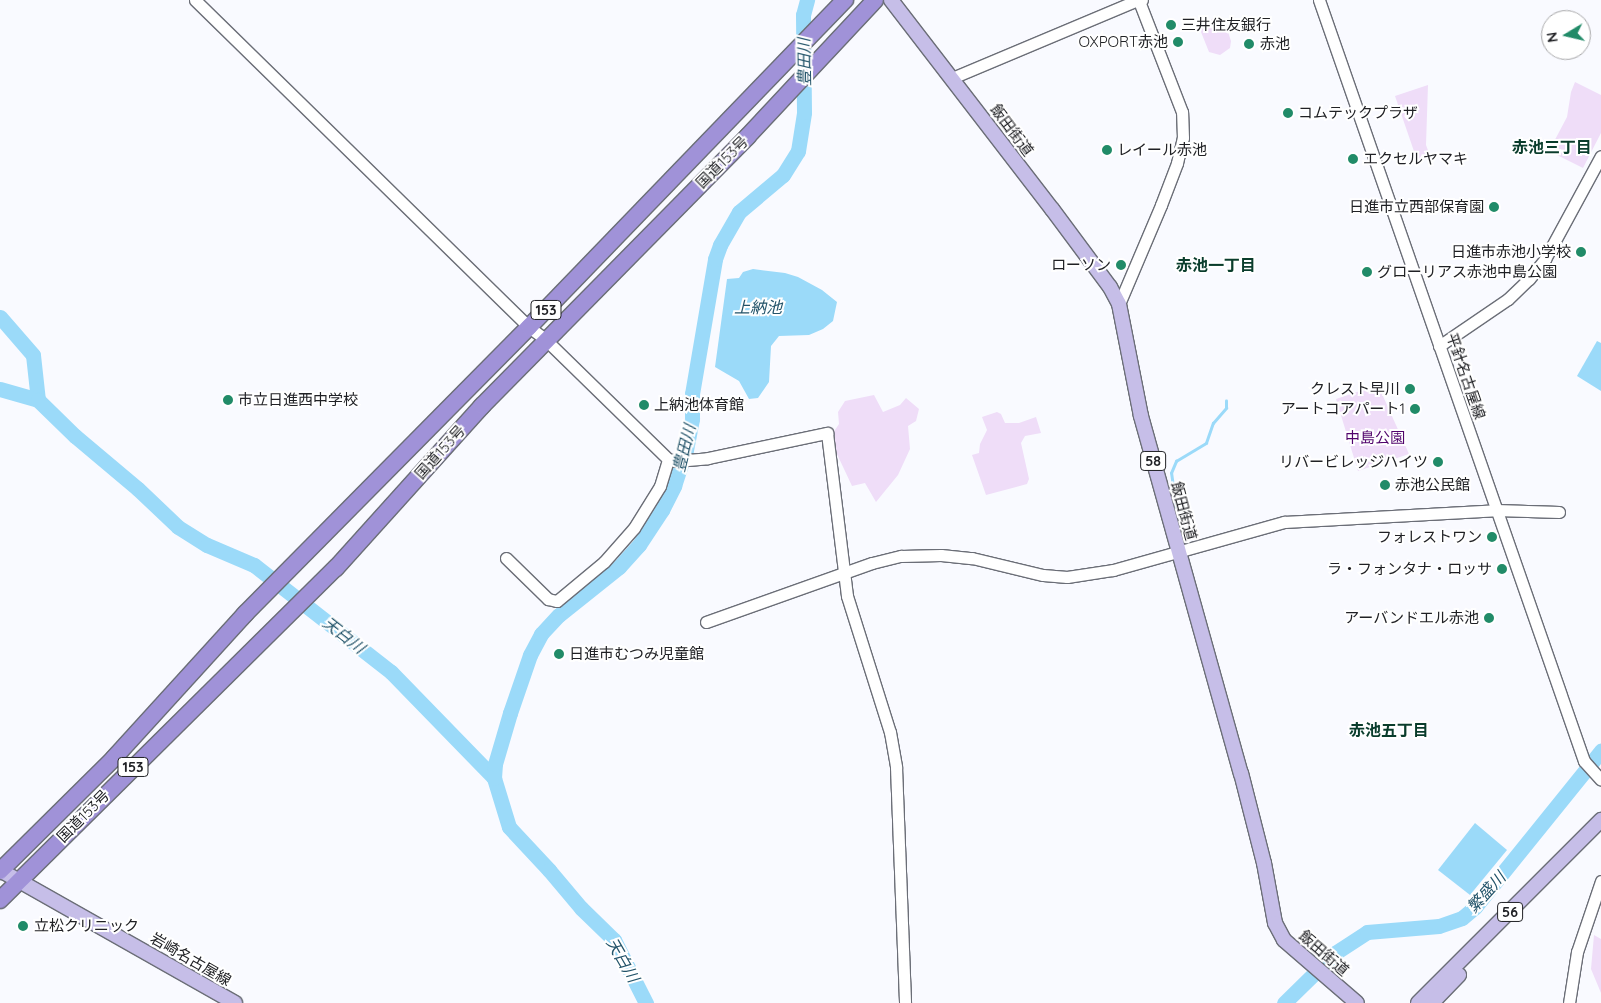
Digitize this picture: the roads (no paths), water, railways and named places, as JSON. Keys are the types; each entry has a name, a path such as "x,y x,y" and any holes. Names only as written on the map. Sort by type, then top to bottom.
{"highway":[{"name":"国道153号","path":"0,871 114,758 245,614 529,327 845,0"},
{"name":"国道153号","path":"0,900 18,880 336,568 482,406 746,137 875,0"}],"main road":[{"name":"飯田街道","path":"891,0 1052,209 1110,287 1119,304 1141,416 1177,551 1241,773 1264,863 1275,923 1284,940 1357,1003"},
{"name":"56","path":"1418,1003 1601,820"},
{"name":"56","path":"1432,1003 1601,833"},
{"name":"岩崎名古屋線","path":"0,871 235,1003"}],"street":[{"path":"195,0 529,327 546,340 677,460 708,458 827,433 849,606 890,732 896,767 905,1003"},
{"path":"952,78 1140,0 1178,98 1184,126 1184,138 1161,206 1119,304"},
{"name":"平針名古屋線","path":"1319,0 1585,762 1597,776"},
{"path":"1439,346 1508,300 1529,279 1546,259 1601,156"},
{"path":"506,558 548,599 557,601 604,562 634,528 677,460"},
{"path":"706,622 900,556 942,555 972,558 1043,575 1067,577 1095,574 1284,522 1496,510 1559,512"},
{"path":"1569,1003 1578,952 1601,881"}],"water":[{"name":"上納池","path":"753,269 785,273 798,277 822,290 837,302 833,321 823,329 809,335 779,336 771,346 769,382 758,398 749,399 739,381 715,367 727,279 739,278 743,272"},
{"path":"1597,341 1601,343 1601,391 1577,376"},
{"path":"1475,823 1507,850 1470,895 1438,870"}],"waterway":[{"name":"豊田川","path":"494,778 495,764 510,713 530,655 541,634 559,615 619,567 639,545 662,510 674,486 686,450 692,419 692,394 715,259 720,245 739,212 783,175 798,151 804,112 803,15 807,0"},
{"name":"天白川","path":"0,317 33,355 38,400"},
{"name":"天白川","path":"0,389 38,400 75,436 138,489 178,527 207,545 254,565 391,672 494,778 509,827 581,908 614,940 646,1003"},
{"path":"1172,511 1176,508 1171,473 1176,461 1206,443 1213,423 1226,408 1226,401"},
{"name":"繁盛川","path":"1284,1003 1335,953 1367,932 1439,926 1462,918 1475,907 1601,751"}],"place":[{"name":"三井住友銀行","path":"1171,25"},
{"name":"OXPORT赤池","path":"1178,42"},
{"name":"赤池","path":"1249,44"},
{"name":"コムテックプラザ","path":"1288,113"},
{"name":"レイール赤池","path":"1107,150"},
{"name":"エクセルヤマキ","path":"1353,159"},
{"name":"日進市立西部保育園","path":"1494,207"},
{"name":"日進市赤池小学校","path":"1581,252"},
{"name":"ローソン","path":"1121,265"},
{"name":"グローリアス赤池中島公園","path":"1367,272"},
{"name":"クレスト早川","path":"1410,389"},
{"name":"市立日進西中学校","path":"228,400"},
{"name":"上納池体育館","path":"644,405"},
{"name":"アートコアパート1","path":"1415,409"},
{"name":"リバービレッジハイツ","path":"1438,462"},
{"name":"赤池公民館","path":"1385,485"},
{"name":"フォレストワン","path":"1492,537"},
{"name":"ラ・フォンタナ・ロッサ","path":"1502,569"},
{"name":"アーバンドエル赤池","path":"1489,618"},
{"name":"日進市むつみ児童館","path":"559,654"},
{"name":"立松クリニック","path":"23,926"}],"district":[{"name":"赤池三丁目","path":"1552,147"},
{"name":"赤池一丁目","path":"1216,265"},
{"name":"赤池五丁目","path":"1389,730"}],"park label":[{"name":"中島公園","path":"1375,438"}]}
